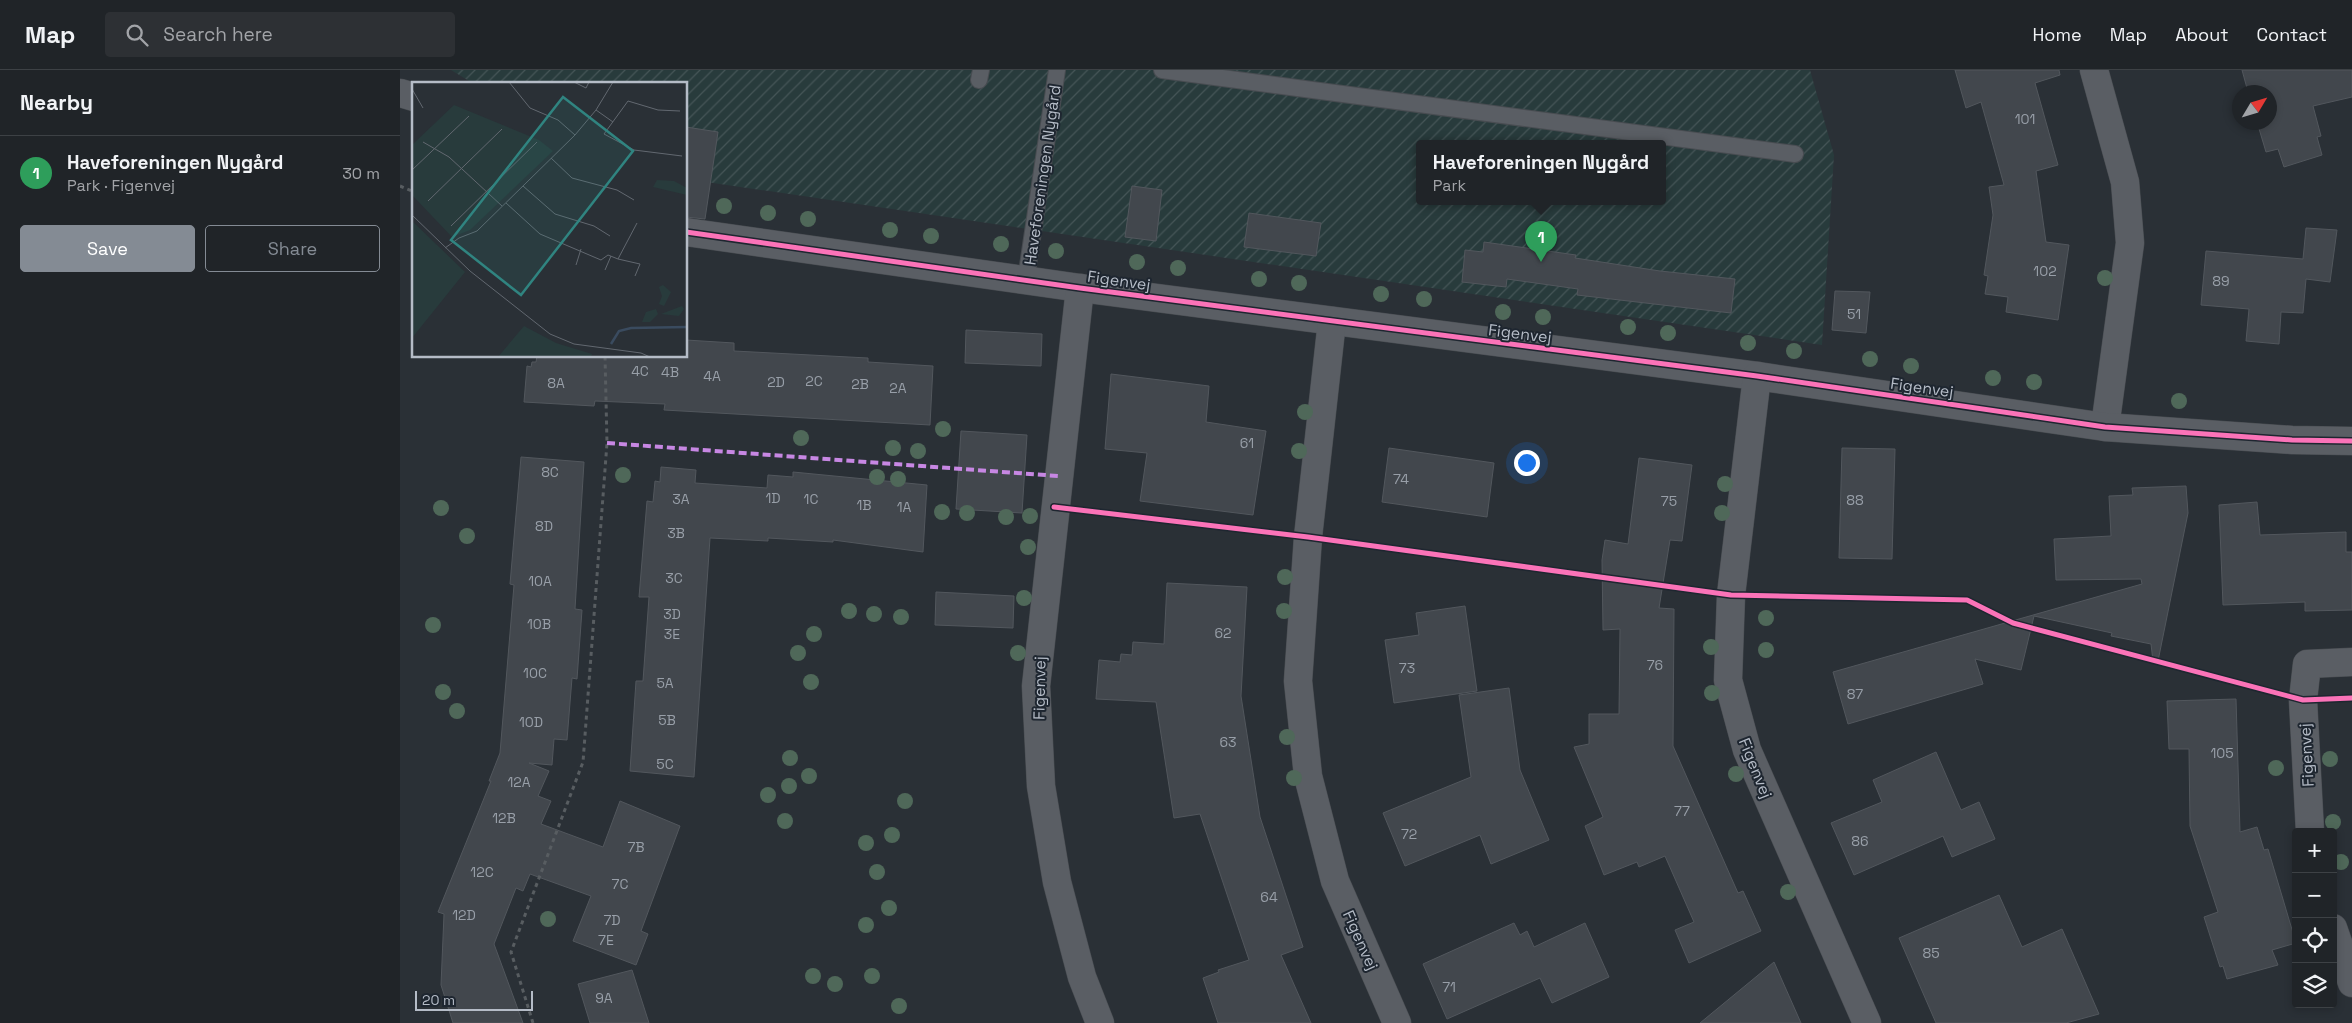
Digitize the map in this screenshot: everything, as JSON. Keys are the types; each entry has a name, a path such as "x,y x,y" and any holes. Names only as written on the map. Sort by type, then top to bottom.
{"street":[{"path":"2094,70 2125,182 2130,243 2106,427"},
{"path":"400,93 412,97"},
{"name":"Figenvej","path":"688,232 1080,288 1758,376 2106,427 2292,440 2352,441"},
{"name":"Figenvej","path":"1080,288 1036,686 1042,786 1057,882 1082,977 1100,1023"},
{"name":"Figenvej","path":"1332,321 1308,538 1298,681 1308,776 1335,881 1398,1023"},
{"name":"Figenvej","path":"1758,376 1731,595 1728,680 1747,750 1867,1023"},
{"name":"Figenvej","path":"2310,828 2303,700 2306,664 2352,662"},
{"path":"2337,940 2352,983"}],"lane":[{"name":"Haveforeningen Nygård","path":"1026,279 1057,70"},
{"path":"1162,70 1795,154"}],"path":[{"path":"400,186 412,191"},
{"path":"533,1023 511,952 584,762 607,443 605,358"}],"shaded area":[{"path":"451,70 1810,70 1834,155 1822,345 688,179 688,82 471,82"}],"building":[{"path":"1955,70 2059,70 2060,75 2035,83 2058,165 2036,171 2046,242 2069,245 2058,320 2006,312 2008,297 1985,294 1988,276 1984,275 1993,215 1989,187 2004,185 1981,102 1966,108"},
{"path":"2242,70 2352,70 2352,97 2313,106 2321,136 2317,137 2322,155 2284,167 2278,149 2266,152 2259,130 2277,130 2277,85 2246,85"},
{"path":"688,127 718,132 705,219 688,217"},
{"path":"1132,186 1162,190 1156,241 1125,237"},
{"path":"1249,213 1321,223 1316,256 1244,247"},
{"path":"2306,228 2337,230 2330,282 2306,279 2303,313 2281,312 2279,344 2246,341 2249,309 2201,305 2206,251 2303,259"},
{"path":"1484,242 1576,255 1575,258 1660,271 1735,279 1731,313 1577,295 1578,289 1507,279 1506,287 1462,282 1465,250 1483,252"},
{"path":"1835,291 1870,292 1866,333 1832,330"},
{"path":"966,330 1042,334 1041,366 965,363"},
{"path":"688,340 734,343 734,351 868,358 868,362 933,366 930,425 664,410 665,404 595,401 594,406 524,402 527,366 531,367 532,362 536,362 537,358 688,358"},
{"path":"1111,374 1209,386 1206,422 1266,431 1253,515 1140,501 1147,453 1105,449"},
{"path":"961,431 1027,435 1022,513 956,509"},
{"path":"1389,448 1494,463 1487,517 1382,502"},
{"path":"1842,448 1895,449 1892,559 1839,558"},
{"path":"521,457 584,462 575,609 582,610 577,679 572,678 567,740 554,739 552,765 529,763 549,771 538,796 551,801 541,824 603,847 620,801 680,826 641,931 648,934 636,965 573,941 591,896 530,874 523,891 516,888 494,944 523,1023 453,1023 441,985 444,914 438,912 491,781 489,781 500,753 514,585 510,584"},
{"path":"1639,458 1692,465 1682,541 1670,540 1659,608 1674,609 1673,746 1738,893 1743,891 1761,931 1689,963 1675,930 1694,922 1665,856 1639,867 1637,862 1604,875 1585,826 1603,817 1574,747 1589,744 1589,714 1619,714 1620,629 1603,630 1602,560 1605,540 1628,544"},
{"path":"661,467 696,470 695,483 767,488 768,475 793,477 793,472 927,485 923,552 833,540 833,542 768,538 768,541 710,538 694,777 630,771 636,681 643,681 649,597 639,597 647,501 653,502 655,481 660,482"},
{"path":"2186,486 2188,513 2158,661 2153,661 2151,644 2111,636 2112,633 2034,616 2021,670 1975,659 1983,684 1848,724 1833,672 2142,584 2141,579 2056,580 2054,539 2111,536 2109,496 2133,495 2132,488"},
{"path":"2257,502 2260,535 2346,532 2346,552 2352,552 2352,610 2305,611 2305,602 2223,605 2219,505"},
{"path":"1167,583 1247,587 1241,696 1260,817 1303,947 1281,955 1311,1023 1218,1023 1203,978 1219,972 1218,970 1249,960 1200,814 1174,818 1156,702 1096,699 1099,660 1120,662 1121,654 1132,655 1133,642 1164,644"},
{"path":"936,592 1014,596 1013,628 935,625"},
{"path":"1465,606 1477,691 1394,703 1385,640 1419,635 1416,613"},
{"path":"1509,688 1520,770 1549,840 1491,864 1480,835 1405,866 1383,813 1471,777 1459,695"},
{"path":"2236,699 2240,832 2257,827 2264,850 2268,849 2292,930 2292,944 2272,950 2278,965 2227,979 2223,966 2220,967 2204,917 2218,912 2190,826 2189,749 2169,749 2167,701"},
{"path":"1936,752 1961,810 1979,802 1995,839 1952,857 1943,836 1854,875 1831,823 1882,802 1873,780"},
{"path":"1999,895 2022,947 2062,929 2099,1014 2066,1023 1936,1023 1899,938"},
{"path":"1514,923 1520,935 1527,931 1534,947 1585,923 1609,977 1552,1003 1540,978 1447,1019 1423,964"},
{"path":"1774,962 1801,1023 1700,1023"},
{"path":"632,970 649,1023 590,1023 578,984"}],"marked path":[{"path":"607,443 1058,476"}],"cycle path":[{"path":"688,232 1080,288 1757,376 2105,427 2292,440 2352,441"},
{"path":"1054,507 1308,537 1731,595 1967,600 2013,623 2303,700 2352,698"}],"place":[{"name":"Haveforeningen Nygård","path":"1541,262"}]}
